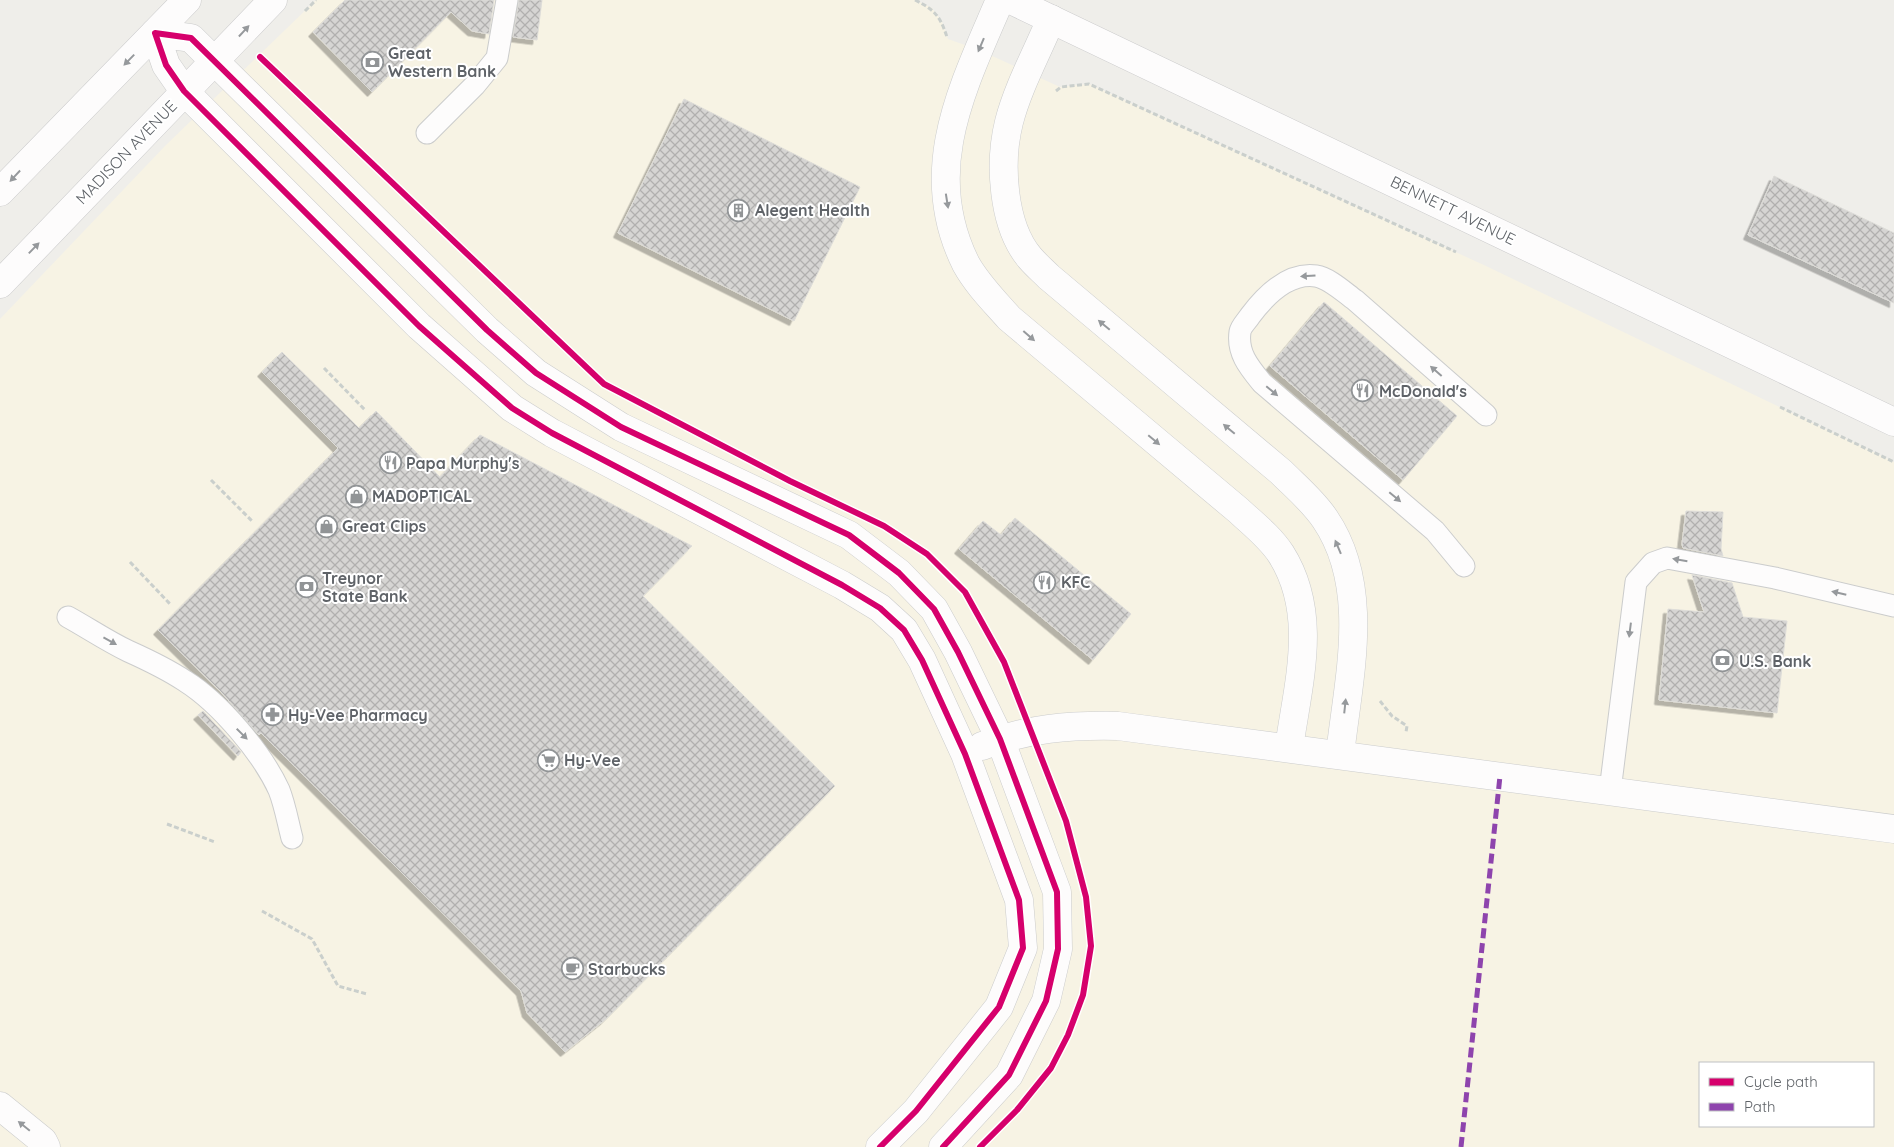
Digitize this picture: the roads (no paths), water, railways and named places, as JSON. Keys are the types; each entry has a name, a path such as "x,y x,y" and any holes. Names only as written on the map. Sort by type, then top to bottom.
{"street":[{"path":"0,192 188,0"},
{"name":"MADISON AVENUE","path":"0,284 273,0"},
{"path":"1000,0 960,94 949,134 944,167 946,200 966,265 983,290 1008,318 1262,531 1281,553 1294,577 1302,604 1305,628 1289,748"},
{"name":"BENNETT AVENUE","path":"1011,0 1894,422"},
{"path":"1051,19 1009,123 1004,179 1008,210 1015,234 1029,257 1049,277 1280,472 1307,497 1326,520 1350,576 1353,604 1353,633 1340,755"},
{"path":"155,33 191,38 214,63 424,266 487,330 536,373 621,427 849,535 899,573 934,609 958,652 1000,739 1057,892 1058,949 1046,1001 1009,1075 943,1147"},
{"path":"155,33 166,65 184,91 419,326 512,408 552,434 842,585 880,608 904,630 922,660 965,754 1019,900 1023,948 999,1007 916,1111 880,1147"},
{"path":"965,754 1018,733 1054,726 1118,726 1894,829"},
{"path":"0,1106 43,1141 46,1147"}],"lane":[{"path":"426,133 475,86 497,58 507,0"},
{"path":"1464,566 1435,530 1262,383 1247,365 1240,349 1240,330 1258,305 1279,286 1300,276 1317,276 1354,300 1486,415"},
{"path":"1610,791 1636,582 1653,563 1667,558 1775,578 1894,606"},
{"path":"68,617 126,650 158,664 188,682 211,703 251,743 280,792 292,838"}],"place":[{"name":"Great Western Bank","path":"372,62"},
{"name":"Alegent Health","path":"739,210"},
{"name":"McDonald's","path":"1363,391"},
{"name":"Papa Murphy's","path":"390,463"},
{"name":"MADOPTICAL","path":"356,496"},
{"name":"Great Clips","path":"326,526"},
{"name":"KFC","path":"1045,582"},
{"name":"Treynor State Bank","path":"306,587"},
{"name":"U.S. Bank","path":"1723,661"},
{"name":"Hy-Vee Pharmacy","path":"272,715"},
{"name":"Hy-Vee","path":"548,760"},
{"name":"Starbucks","path":"572,969"}]}
